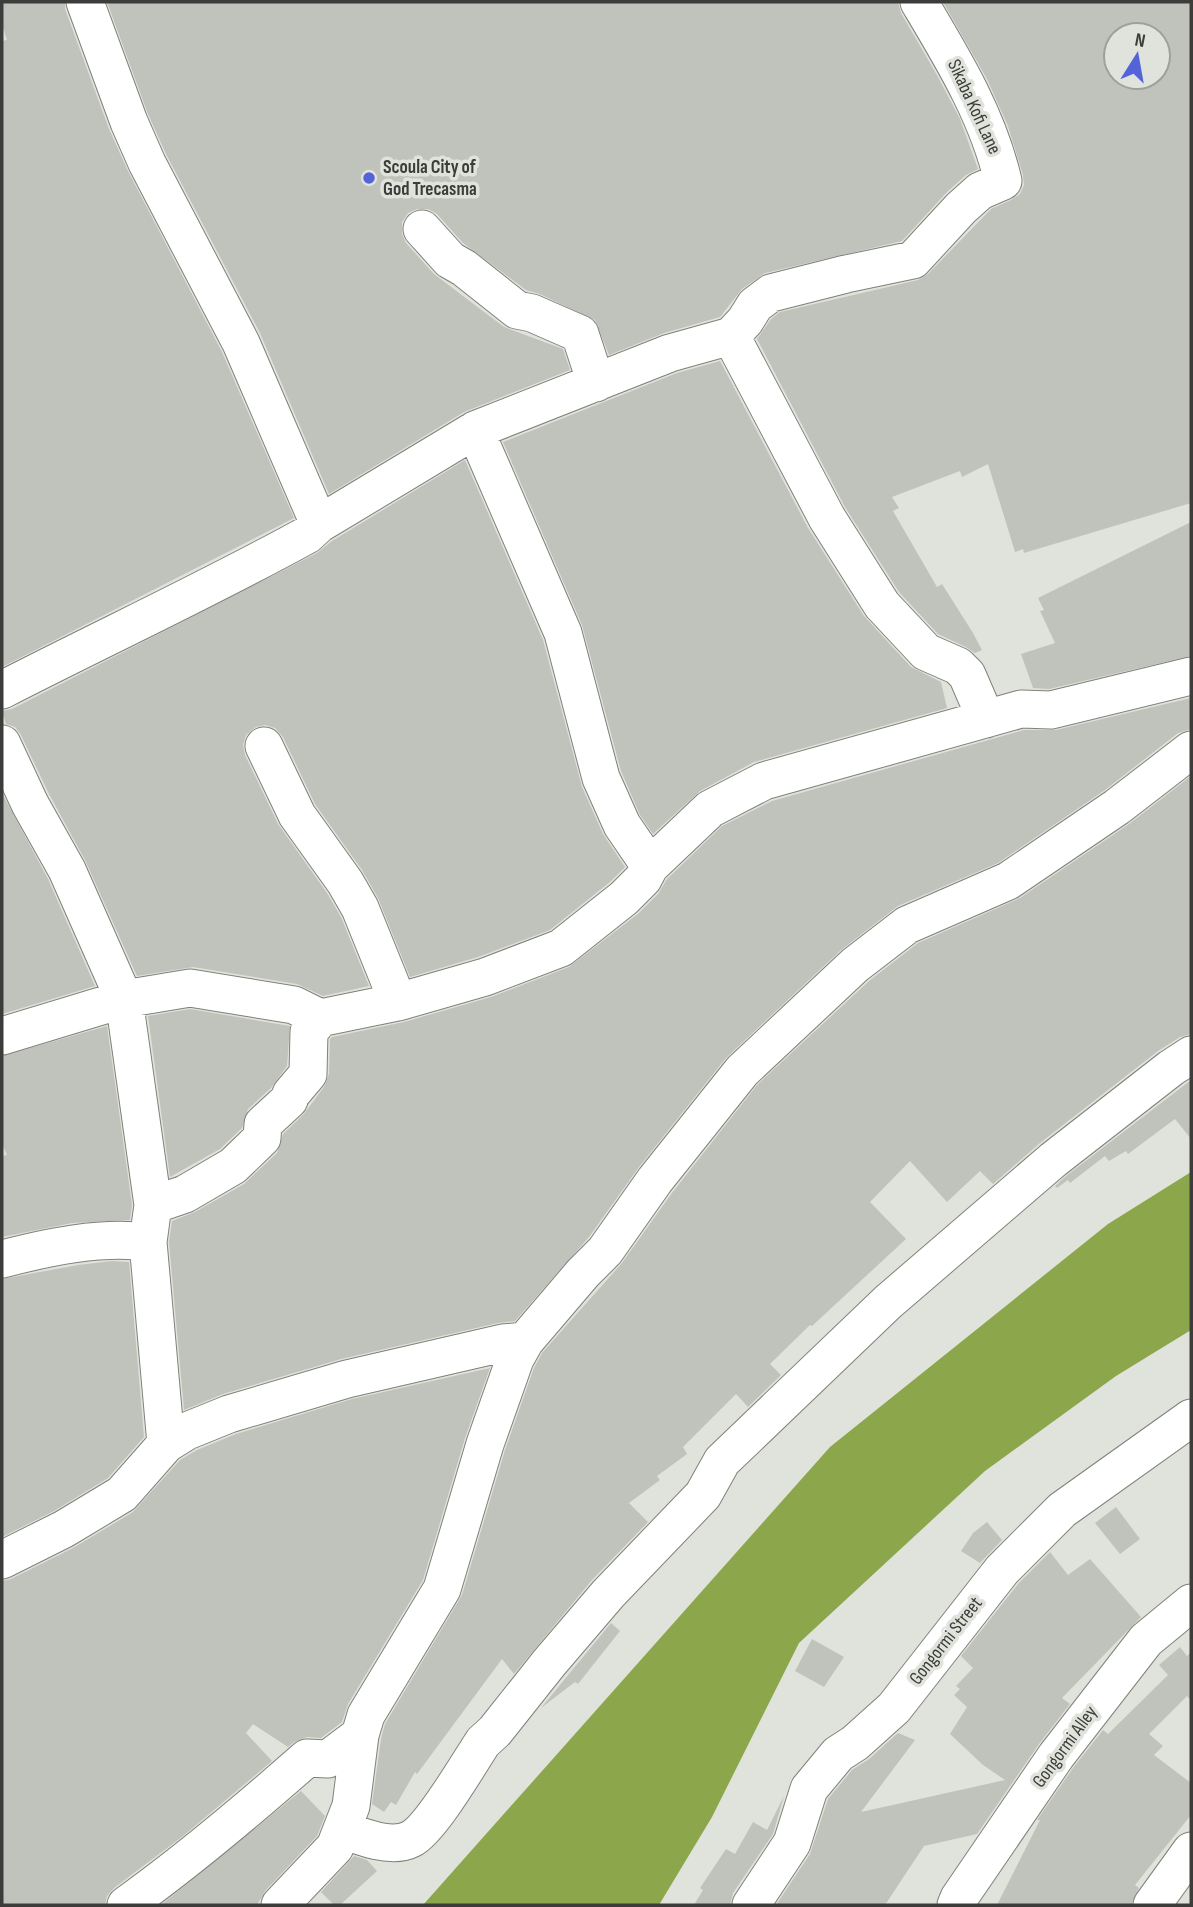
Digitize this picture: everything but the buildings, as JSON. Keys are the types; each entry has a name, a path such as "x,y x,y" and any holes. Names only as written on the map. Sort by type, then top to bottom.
{"street":[{"path":"85,2 147,163 241,344 319,524"},
{"name":"Sikaba Kofi Lane","path":"731,335 745,321 755,305 771,293 912,260 980,191 1003,181 996,148 961,73 919,2"},
{"path":"422,229 450,260 517,310 532,313 580,334 596,383"},
{"path":"2,690 135,622 214,586 307,535 319,524 475,430 670,353 731,335 827,518 882,605 926,652 957,666 967,676 986,719"},
{"path":"475,430 563,633 601,778 622,825 650,866"},
{"path":"2,1035 124,999 190,988 294,1005 320,1018 398,1002 485,977 561,948 624,898 643,879 650,866 710,809 764,781 1021,709 1051,710 1191,676"},
{"path":"2,744 16,811 66,870 124,999 153,1205 148,1242 166,1444"},
{"path":"264,746 297,816 345,882 360,908 398,1002"},
{"path":"280,1905 335,1847 351,1806 360,1735 366,1715 442,1589 485,1444 514,1359 525,1341 604,1251 655,1180 742,1071 855,965 906,925 1008,881 1117,807 1191,750"},
{"path":"153,1205 185,1194 233,1166 262,1138 263,1124 289,1100 308,1074 309,1032 320,1018"},
{"path":"342,1829 359,1836 393,1843 410,1840 425,1829 484,1742 608,1594 703,1495 722,1461 888,1302 1053,1160 1191,1055"},
{"path":"2,1259 55,1246 120,1241 148,1242"},
{"path":"2,1560 64,1529 122,1494 166,1444 187,1431 229,1414 347,1379 503,1343 525,1341"},
{"name":"Gongormi Street","path":"751,1905 792,1843 809,1789 838,1754 855,1743 894,1708 1002,1570 1062,1510 1191,1418"},
{"name":"Gongormi Alley","path":"956,1905 1056,1756 1121,1672 1146,1640 1191,1603"},
{"path":"126,1905 159,1882 307,1758 328,1759 360,1735"},
{"path":"1152,1905 1191,1851"}],"shaded area":[{"path":"1191,1172 1191,1330 1116,1376 985,1471 799,1643 712,1817 659,1905 423,1905 830,1447 1108,1224"}],"place":[{"name":"Scoula City of God Trecasma","path":"369,178"}]}
